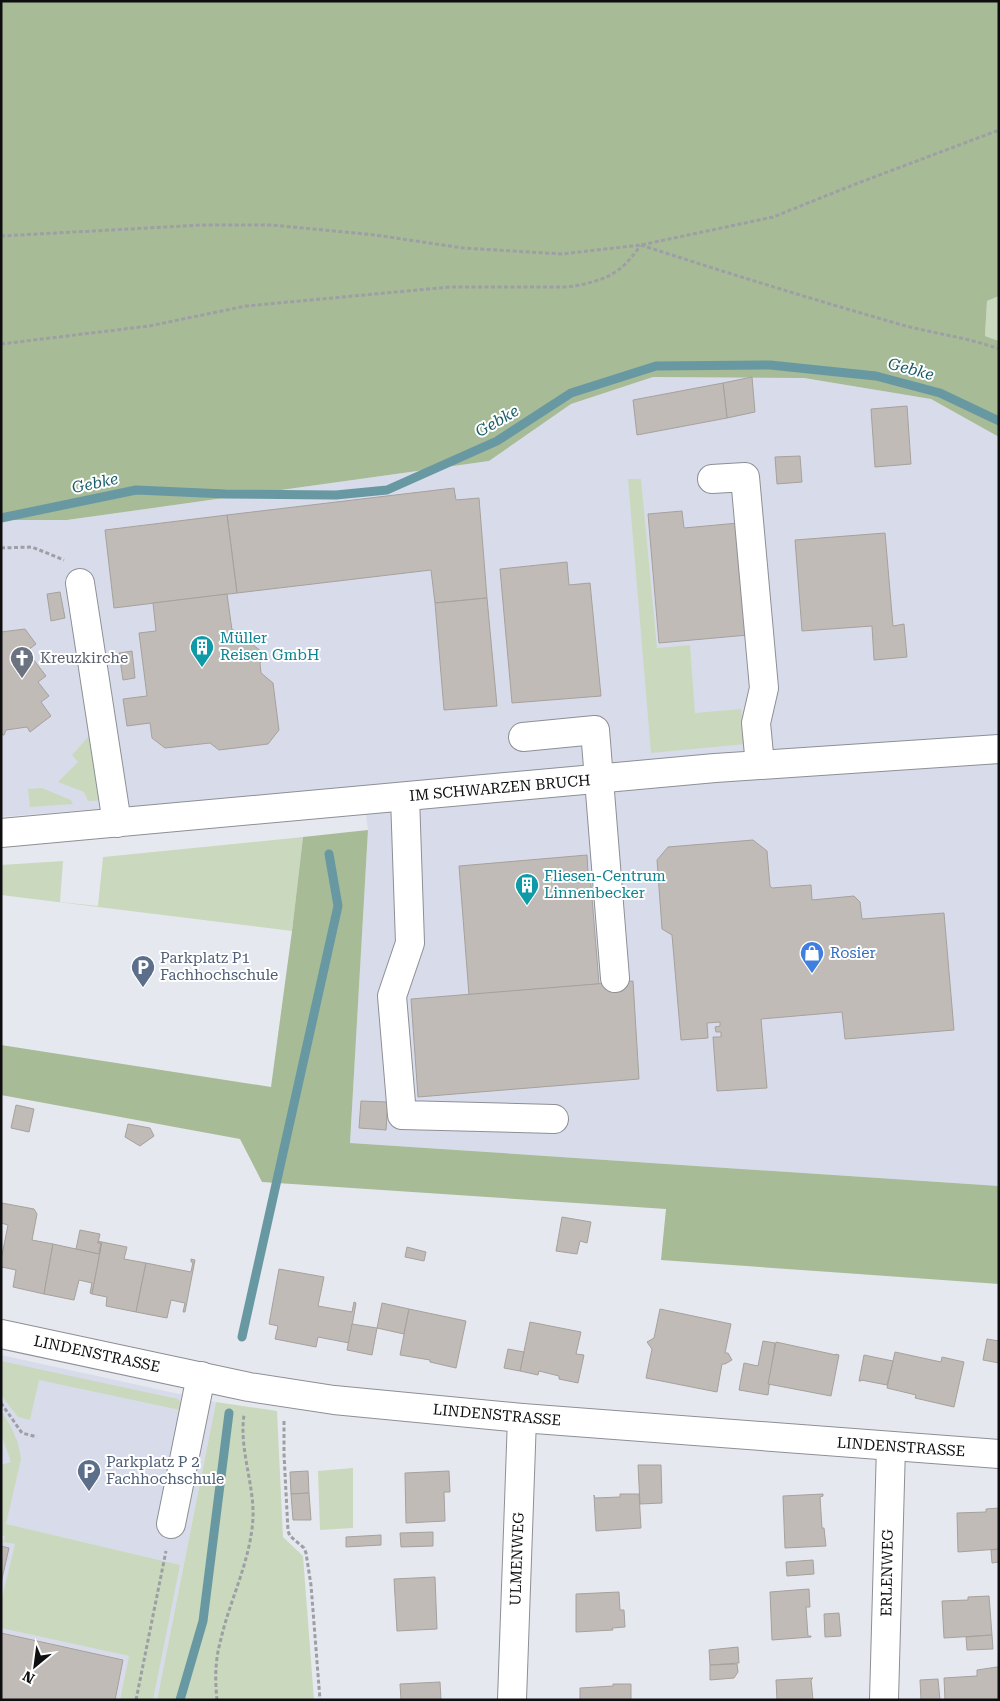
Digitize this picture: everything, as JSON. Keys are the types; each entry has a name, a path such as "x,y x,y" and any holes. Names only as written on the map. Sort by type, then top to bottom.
{"street":[{"path":"712,479 745,477 764,688 756,723 760,765"},
{"path":"80,583 117,823"},
{"path":"523,737 595,730 615,978"},
{"name":"IM SCHWARZEN BRUCH","path":"1,833 760,765 999,749"},
{"path":"404,796 410,943 392,996 402,1115 554,1119"},
{"name":"LINDENSTRASSE","path":"1,1334 249,1387 366,1403 522,1418 999,1454"},
{"path":"172,1524 201,1376"},
{"name":"ULMENWEG","path":"512,1700 522,1418"},
{"name":"ERLENWEG","path":"884,1700 891,1446"}],"path":[{"path":"1,236 202,225 272,225 375,235 463,248 562,254 640,245 773,217 999,130"},
{"path":"1,344 149,326 246,306 450,287 568,287 606,278 624,266 640,245"},
{"path":"640,245 848,310 919,330 978,341 999,349"},
{"path":"1,548 32,547 63,559 80,583"},
{"path":"216,1700 216,1670 220,1642 248,1549 253,1518 242,1432 249,1387"},
{"path":"284,1393 284,1454 288,1531 290,1536 306,1552 311,1585 320,1700"},
{"path":"1,1403 22,1433 37,1437"},
{"path":"136,1700 162,1576"}],"shaded area":[{"path":"653,377 804,378 931,399 999,437 999,1186 350,1143 368,830 362,787 1,817 1,520 67,520 489,461 571,404"},
{"path":"1,1355 216,1402 157,1700 1,1700"}],"green space":[{"path":"1,1 999,1 999,296 987,301 985,336 999,341 999,437 931,399 804,378 653,377 571,404 489,461 67,520 1,520"},
{"path":"999,296 999,341 985,336 987,301"},
{"path":"628,479 641,479 657,648 690,645 695,713 741,709 746,744 651,753"},
{"path":"96,728 106,800 88,801 84,792 58,782 78,762 72,755"},
{"path":"42,788 71,800 73,804 30,807 28,789"},
{"path":"368,830 350,1143 999,1186 999,1284 661,1260 666,1209 262,1182 240,1139 1,1095 1,1045 271,1087 303,837"},
{"path":"303,837 292,931 1,895 1,865 63,861 60,902 98,906 103,857"},
{"path":"1,1361 178,1399 182,1404 180,1410 39,1380 30,1420 18,1417 1,1395"},
{"path":"216,1402 277,1411 283,1537 303,1556 314,1700 157,1700"},
{"path":"1,1410 18,1443 21,1459 6,1524 180,1565 153,1700 120,1700 129,1656 1,1628 1,1602 15,1544 3,1542 5,1536 1,1535 1,1465 11,1462 1,1434"},
{"path":"353,1468 353,1528 320,1530 318,1471"}],"building":[{"path":"752,377 755,412 727,418 723,383"},
{"path":"723,383 727,418 637,435 633,400"},
{"path":"907,406 911,464 875,467 871,409"},
{"path":"800,456 802,482 777,484 775,457"},
{"path":"454,488 456,500 479,498 487,598 435,603 431,570 237,593 227,515"},
{"path":"682,511 684,528 738,523 748,635 659,643 648,514"},
{"path":"227,515 237,593 114,608 105,530"},
{"path":"885,533 893,626 904,624 907,657 874,660 872,626 802,631 795,540"},
{"path":"567,562 569,585 590,583 601,696 512,703 500,569"},
{"path":"60,592 65,618 51,621 47,594"},
{"name":"Müller Reisen GmbH","path":"227,594 232,630 266,655 260,663 261,673 273,683 279,730 268,744 219,750 210,743 165,748 152,738 150,723 127,726 123,699 147,696 139,633 156,631 153,603"},
{"path":"487,598 497,706 444,710 435,603"},
{"name":"Kreuzkirche","path":"25,629 36,644 27,651 46,676 38,682 49,696 41,702 51,716 30,732 27,727 6,730 3,735 1,734 1,632"},
{"path":"132,651 135,678 123,680 119,653"},
{"name":"Rosier","path":"753,840 767,851 770,886 772,888 811,885 812,900 854,896 860,902 862,919 944,913 954,1030 845,1039 842,1012 761,1019 767,1088 717,1091 713,1037 721,1037 721,1032 716,1032 715,1027 720,1026 720,1022 707,1023 708,1038 681,1040 672,935 662,929 657,860 668,847"},
{"name":"Fliesen-Centrum Linnenbecker","path":"587,855 599,984 469,995 459,866"},
{"path":"633,981 639,1079 418,1097 411,999"},
{"path":"361,1101 388,1102 386,1130 359,1128"},
{"path":"16,1105 34,1109 29,1132 11,1128"},
{"path":"128,1124 150,1128 154,1136 140,1146 125,1137"},
{"path":"2,1203 34,1209 37,1214 32,1240 53,1244 44,1294 13,1287 16,1270 2,1267 1,1272 1,1260 8,1225 1,1223"},
{"path":"562,1217 591,1222 587,1243 580,1241 577,1254 556,1251"},
{"path":"80,1230 100,1234 98,1243 101,1243 99,1254 76,1249"},
{"path":"98,1241 102,1242 92,1294 90,1293 92,1283 79,1280 74,1300 44,1294 53,1244 99,1254 101,1243 98,1243"},
{"path":"102,1242 127,1247 124,1259 146,1263 136,1312 106,1306 107,1297 92,1294"},
{"path":"407,1247 426,1252 424,1261 405,1257"},
{"path":"191,1259 195,1260 185,1312 183,1312 185,1303 171,1300 167,1318 136,1312 146,1263 191,1272 193,1262 191,1262"},
{"path":"279,1269 324,1277 318,1306 352,1312 354,1302 356,1303 349,1343 318,1337 316,1347 275,1339 278,1326 269,1324"},
{"path":"382,1303 409,1309 404,1334 377,1328"},
{"path":"409,1309 466,1321 456,1368 430,1362 430,1360 400,1355"},
{"path":"660,1309 731,1324 725,1353 728,1353 732,1360 722,1364 717,1392 646,1378 652,1349 647,1342 654,1338"},
{"path":"530,1322 581,1332 576,1354 584,1355 578,1383 559,1379 559,1376 539,1371 538,1375 520,1371"},
{"path":"352,1324 377,1328 372,1355 347,1350"},
{"path":"987,1339 999,1341 999,1363 983,1360"},
{"path":"763,1341 775,1343 768,1395 739,1390 744,1363 758,1366"},
{"path":"776,1342 839,1355 831,1396 768,1384"},
{"path":"508,1349 524,1352 520,1371 504,1368"},
{"path":"895,1352 941,1362 942,1357 964,1362 954,1407 915,1398 916,1395 887,1388"},
{"path":"864,1355 893,1361 887,1385 859,1381"},
{"path":"638,1465 661,1465 662,1503 640,1504"},
{"path":"308,1471 309,1493 291,1494 290,1472"},
{"path":"449,1471 450,1492 444,1492 445,1521 406,1523 405,1473"},
{"path":"309,1493 311,1520 293,1520 291,1494"},
{"path":"620,1494 639,1494 641,1528 596,1531 594,1495 595,1498 620,1497"},
{"path":"823,1494 820,1497 822,1528 824,1528 826,1546 785,1548 783,1496"},
{"path":"999,1508 999,1549 958,1552 957,1513 986,1512 986,1509"},
{"path":"433,1532 433,1546 401,1547 400,1533"},
{"path":"381,1535 381,1545 346,1547 346,1537"},
{"path":"1,1546 9,1548 1,1583"},
{"path":"999,1549 999,1562 992,1563 991,1550"},
{"path":"813,1560 814,1574 787,1576 786,1562"},
{"path":"435,1577 437,1629 397,1631 394,1579"},
{"path":"809,1589 810,1607 806,1607 808,1636 811,1637 772,1640 770,1592"},
{"path":"619,1592 620,1610 624,1610 625,1627 612,1628 613,1630 576,1632 576,1594"},
{"path":"989,1596 992,1635 944,1638 942,1601 968,1600 968,1597"},
{"path":"839,1613 841,1636 825,1637 824,1614"},
{"path":"1,1633 123,1660 115,1700 1,1700"},
{"path":"992,1635 993,1649 967,1650 966,1637"},
{"path":"738,1647 739,1663 710,1665 709,1650"},
{"path":"737,1664 738,1672 734,1678 710,1680 710,1665"},
{"path":"999,1667 999,1700 945,1700 944,1678 977,1676 977,1670"},
{"path":"813,1678 811,1680 813,1700 777,1700 776,1680"},
{"path":"938,1679 940,1700 921,1700 920,1680"},
{"path":"440,1682 441,1700 401,1700 400,1684"},
{"path":"613,1684 631,1684 631,1700 580,1700 580,1688 613,1686"}],"waterway":[{"name":"Gebke","path":"1,518 136,490 225,494 336,495 387,490 497,441 571,393 656,366 770,365 876,376 940,393 999,421"},
{"path":"242,1337 338,906 329,854"},
{"path":"180,1700 203,1621 229,1413"}],"place":[{"name":"Müller Reisen GmbH","path":"202,668"},
{"name":"Kreuzkirche","path":"22,679"},
{"name":"Fliesen-Centrum Linnenbecker","path":"527,906"},
{"name":"Rosier","path":"812,974"},
{"name":"Parkplatz P1 Fachhochschule","path":"143,988"},
{"name":"Parkplatz P 2 Fachhochschule","path":"89,1492"}]}
